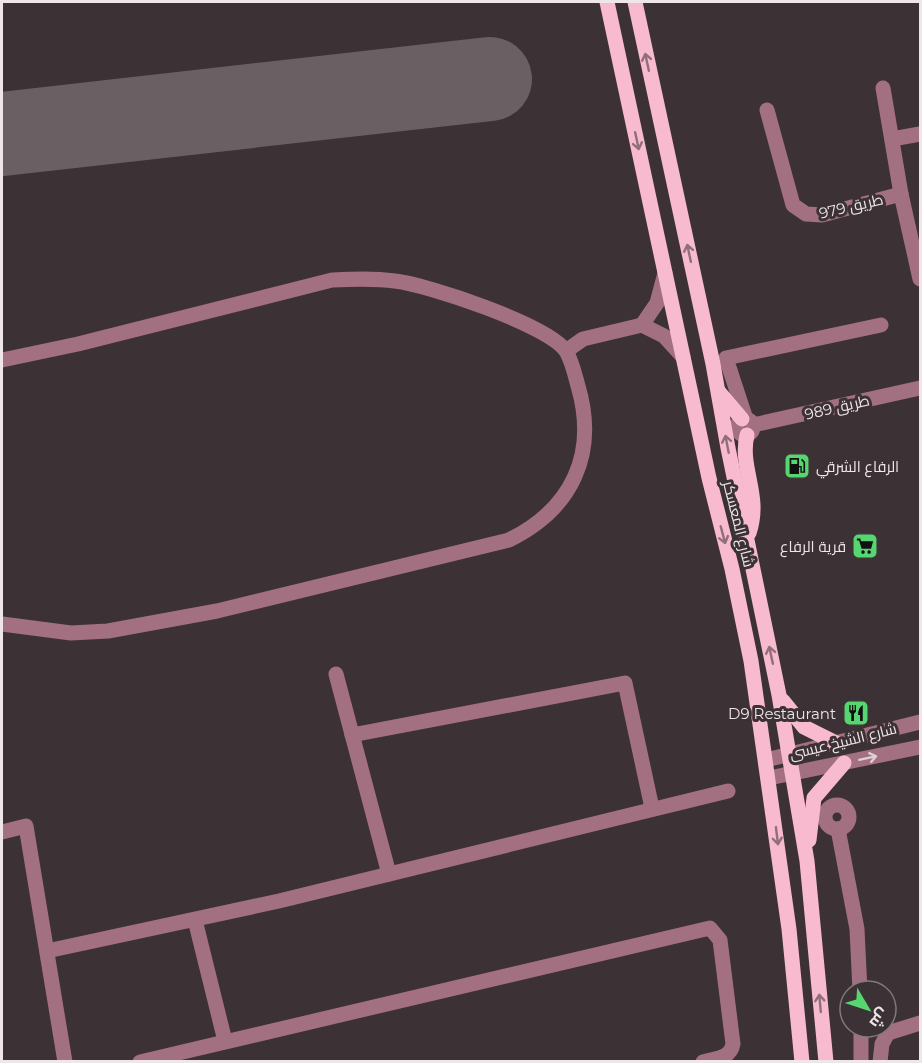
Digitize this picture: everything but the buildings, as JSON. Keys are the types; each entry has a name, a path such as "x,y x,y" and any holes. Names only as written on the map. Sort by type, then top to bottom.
{"main road":[{"name":"شارع المعسكر","path":"607,2 708,478 747,638 789,929 802,1062"},
{"name":"شارع المعسكر","path":"635,2 780,695 807,861 826,1062"},
{"path":"718,392 747,424 745,453 754,501 747,539"},
{"path":"780,695 796,721 814,733 836,743"},
{"path":"807,861 814,798 844,763"}],"street":[{"path":"883,88 901,194 920,278"},
{"name":"طريق 979","path":"767,110 794,205 806,214 822,215 901,194"},
{"path":"892,139 921,134"},
{"path":"642,325 657,303 665,273"},
{"path":"2,360 78,344 332,280 370,278 398,281 450,295 541,331 566,351 582,400 585,434 580,465 570,487 555,510 532,528 509,540 216,610 108,631 71,633 2,624"},
{"path":"566,351 584,339 642,325 664,336 683,357"},
{"path":"747,424 726,358 881,325"},
{"name":"طريق 989","path":"747,424 921,388"},
{"path":"336,674 389,874"},
{"path":"352,735 625,683 652,808"},
{"name":"شارع الشيخ عيسى","path":"766,760 921,722"},
{"name":"شارع الشيخ عيسى","path":"769,778 921,747"},
{"path":"46,951 195,920 728,791"},
{"path":"2,832 26,826 65,1062"},
{"path":"838,829 856,929 859,979"},
{"path":"195,920 225,1041"},
{"path":"140,1062 710,928 720,940 733,1044 730,1052 725,1056 703,1062"},
{"path":"898,1030 921,1023"},
{"path":"861,1062 862,1039"},
{"path":"880,1062 885,1039"}],"runway":[{"path":"2,134 490,79"}],"place":[{"name":"الرفاع الشرقي","path":"797,466"},
{"name":"قرية الرفاع","path":"865,546"},
{"name":"D9 Restaurant","path":"856,713"}]}
